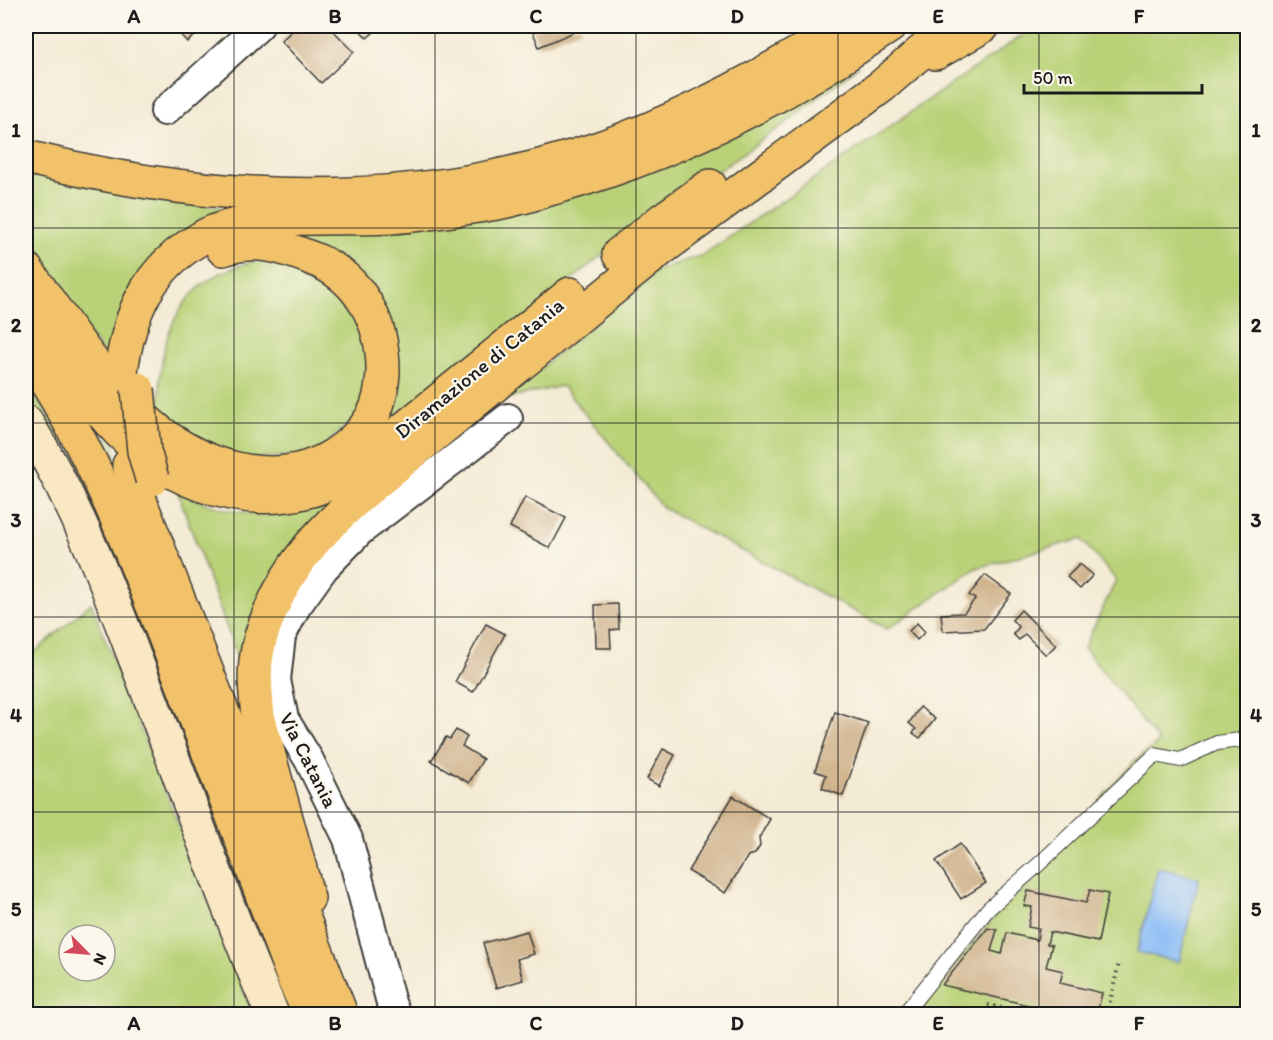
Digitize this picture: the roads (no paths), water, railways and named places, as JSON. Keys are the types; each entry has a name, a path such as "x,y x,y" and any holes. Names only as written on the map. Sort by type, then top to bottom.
{"highway":[{"path":"644,130 697,88 803,26"},
{"path":"26,157 120,178 256,195 343,195 442,185 521,171 575,156 644,130 709,101 761,74 843,26"},
{"path":"341,1014 143,509 140,472 144,451 128,388 123,353 136,307 165,264 203,237 225,227 256,221 392,217 494,204 587,179 674,145 771,99 890,26"},
{"name":"Diramazione di Catania","path":"26,309 88,396 106,417 137,448 161,465 202,485 229,493 255,497 281,496 309,491 334,481 357,467 662,220 940,26"},
{"path":"308,898 258,716 255,689 260,636 280,589 307,547 363,493 660,250 882,86 951,26"},
{"path":"751,158 882,86 982,26"},
{"path":"26,269 108,380 150,424 192,453 238,470 263,473 285,472 324,461 345,448 373,416 380,399 383,360 380,336 363,297 351,283 318,260 273,244 250,244 226,248 193,265 174,282 160,301 150,322 128,388"},
{"path":"26,351 65,412 97,471 116,514 295,982 310,1014"},
{"path":"140,472 354,1014"}],"main road":[{"path":"26,422 69,502 96,560 168,743 250,963 272,1014"}],"street":[{"path":"165,111 259,26"},
{"name":"Via Catania","path":"396,1014 391,1003 348,839 309,760 284,719 276,680 281,636 296,607 324,567 360,531 508,418"}],"lane":[{"path":"904,1014 988,909 1155,755 1180,760 1217,743 1248,739"}],"water":[{"path":"1158,868 1199,878 1179,962 1137,952"}]}
